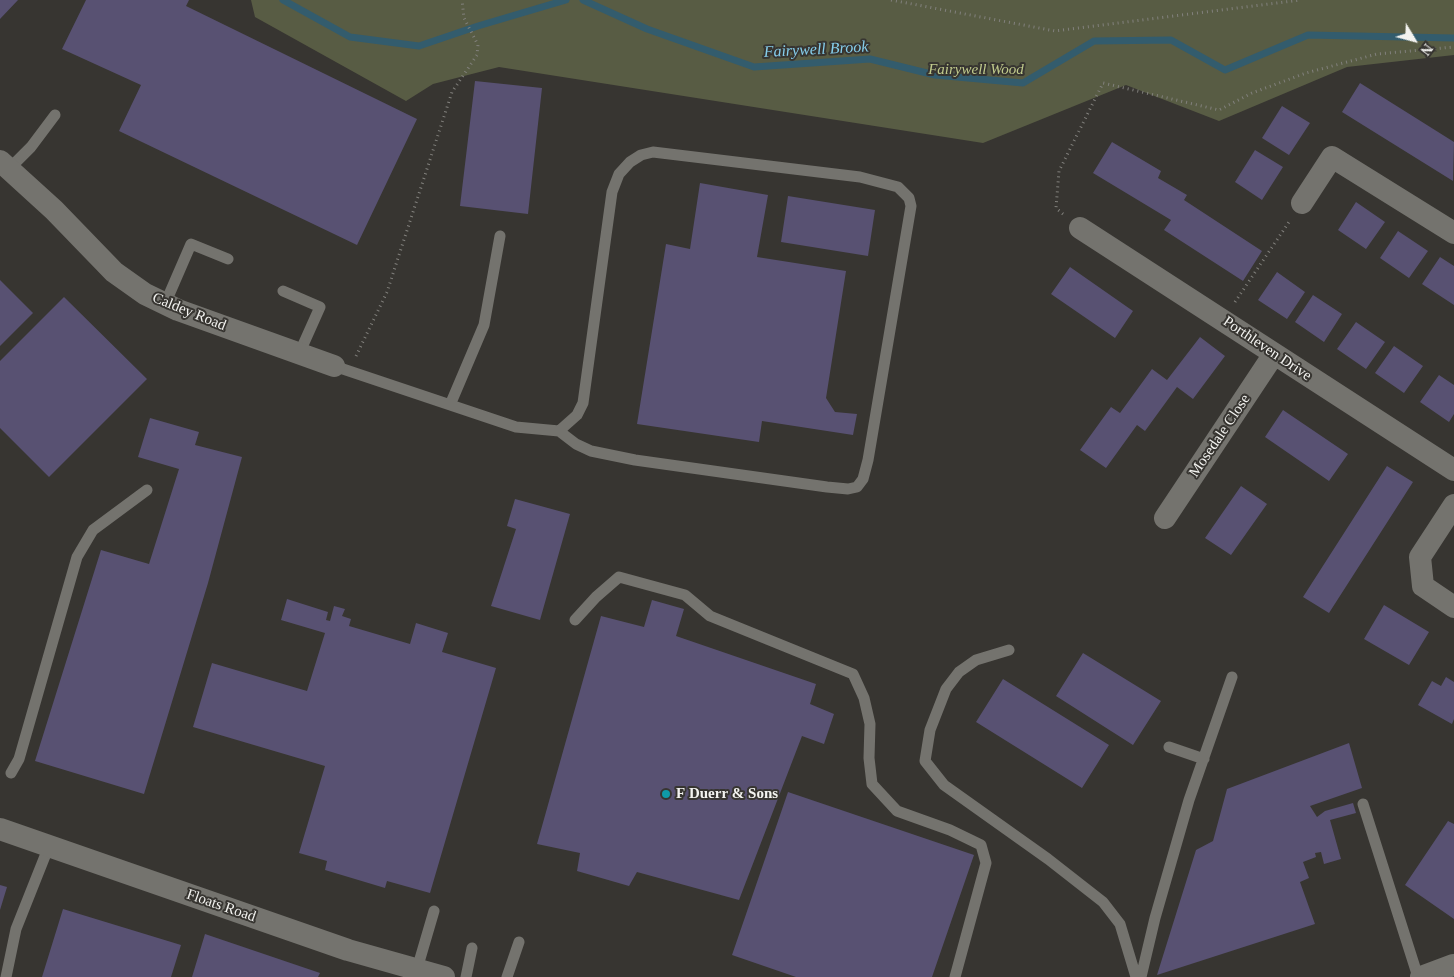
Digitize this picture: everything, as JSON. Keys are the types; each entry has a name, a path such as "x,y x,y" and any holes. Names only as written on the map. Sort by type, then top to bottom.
{"street":[{"path":"1302,203 1332,157 1454,232"},
{"name":"Caldey Road","path":"5,165 54,210 114,272 145,294 165,304 334,366"},
{"name":"Porthleven Drive","path":"1080,228 1454,470"},
{"name":"Mosedale Close","path":"1165,518 1274,354"},
{"path":"1454,504 1420,556 1423,586 1454,607"},
{"name":"Floats Road","path":"0,829 348,950 444,977"},
{"path":"1420,977 1452,965"}],"lane":[{"path":"5,165 31,147 55,115"},
{"path":"334,366 516,427 559,431 576,444 591,451 635,460 827,488 848,489 857,487 863,479 868,460 911,206 909,198 898,187 860,177 653,152 641,155 630,162 619,174 612,192 583,402 577,415 559,431"},
{"path":"450,405 484,326 500,236"},
{"path":"165,304 191,244 228,259"},
{"path":"283,291 320,307 299,354"},
{"path":"11,773 19,759 77,556 93,530 147,490"},
{"path":"575,620 596,597 619,577 685,595 710,616 854,674 864,698 870,724 869,758 872,784 897,811 950,830 981,845 986,862 955,977"},
{"path":"1009,650 976,660 958,672 946,689 930,730 925,761 944,785 1103,902 1120,924 1136,977"},
{"path":"1141,977 1155,918 1189,800 1232,676"},
{"path":"1169,747 1204,758"},
{"path":"1363,804 1420,977"},
{"path":"6,977 16,929 49,846"},
{"path":"417,970 434,911"},
{"path":"507,977 519,942"},
{"path":"466,977 472,948"}],"path":[{"path":"334,366 354,359 365,341 387,292 452,92 477,55 478,46 462,11 462,0"},
{"path":"891,0 1055,31 1301,0"},
{"path":"1080,228 1056,208 1059,171 1103,83 1219,110 1252,93 1314,70 1377,54 1454,47"},
{"path":"1223,320 1302,203"}],"green space":[{"name":"Fairywell Wood","path":"251,0 1454,0 1454,55 1347,67 1219,121 1126,85 983,143 499,67 433,84 406,101 255,17"}],"building":[{"path":"0,0 18,0 0,19"},
{"path":"86,0 189,0 186,6 417,119 357,245 119,131 141,85 62,49"},
{"path":"475,81 542,88 528,214 460,206"},
{"path":"1360,83 1454,142 1453,181 1342,112"},
{"path":"1282,106 1310,123 1289,155 1262,138"},
{"path":"1112,142 1161,171 1158,178 1187,195 1184,200 1262,251 1243,281 1164,230 1171,220 1093,173"},
{"path":"1255,150 1283,167 1262,200 1235,182"},
{"path":"700,183 768,195 757,257 846,271 826,398 835,412 857,414 853,435 762,421 759,442 637,424 666,244 690,249"},
{"path":"788,196 875,210 868,256 781,242"},
{"path":"1356,202 1385,222 1366,249 1338,230"},
{"path":"1398,231 1428,251 1409,278 1380,258"},
{"path":"1440,257 1454,266 1454,305 1422,284"},
{"path":"1070,267 1133,311 1115,338 1051,294"},
{"path":"1277,272 1305,292 1287,319 1258,300"},
{"path":"0,280 33,313 0,346"},
{"path":"1313,295 1342,314 1324,342 1295,322"},
{"path":"64,297 147,379 49,477 0,428 0,361"},
{"path":"1356,322 1385,342 1366,369 1337,349"},
{"path":"1200,337 1225,356 1193,399 1177,387 1145,431 1137,425 1106,468 1080,450 1111,407 1120,413 1152,369 1167,380"},
{"path":"1394,346 1423,366 1404,393 1375,373"},
{"path":"1439,375 1454,385 1454,414 1449,422 1420,402"},
{"path":"1283,410 1348,454 1329,481 1265,437"},
{"path":"150,418 199,432 195,445 242,457 208,583 144,794 35,761 101,550 149,564 179,469 138,457"},
{"path":"1387,466 1413,482 1329,613 1303,597"},
{"path":"1241,486 1267,504 1231,555 1205,538"},
{"path":"515,499 570,514 540,620 491,606 516,529 507,526"},
{"path":"287,599 328,612 326,620 330,621 334,606 345,609 342,616 351,619 349,626 410,644 416,623 448,633 442,652 496,668 430,893 387,881 385,888 325,870 327,861 299,853 325,766 193,727 212,663 307,691 325,633 281,620"},
{"name":"F Duerr & Sons","path":"652,600 684,609 676,636 816,684 810,704 834,714 824,744 802,736 739,900 637,872 629,886 577,871 580,853 537,844 601,616 644,627"},
{"path":"1384,605 1429,632 1409,665 1364,639"},
{"path":"1083,653 1161,701 1133,745 1056,696"},
{"path":"1446,677 1454,682 1454,719 1452,724 1418,705 1432,681 1441,686"},
{"path":"1003,679 1109,745 1082,788 976,722"},
{"path":"1349,743 1362,788 1310,806 1317,817 1325,811 1353,803 1356,813 1330,820 1341,859 1324,864 1321,852 1315,853 1316,857 1303,862 1309,878 1300,882 1315,924 1157,975 1196,850 1213,841 1227,789"},
{"path":"788,792 974,855 932,977 796,977 732,955"},
{"path":"1448,821 1454,824 1454,919 1405,885"},
{"path":"0,885 7,887 0,910"},
{"path":"63,909 181,945 171,977 42,977"},
{"path":"205,934 320,973 318,977 192,977"}],"waterway":[{"name":"Fairywell Brook","path":"283,0 350,37 419,46 566,0"},
{"name":"Fairywell Brook","path":"583,0 647,29 754,67 870,59 935,75 1023,83 1094,41 1171,40 1225,70 1308,35 1454,38"}],"place":[{"name":"F Duerr & Sons","path":"666,794"}]}
